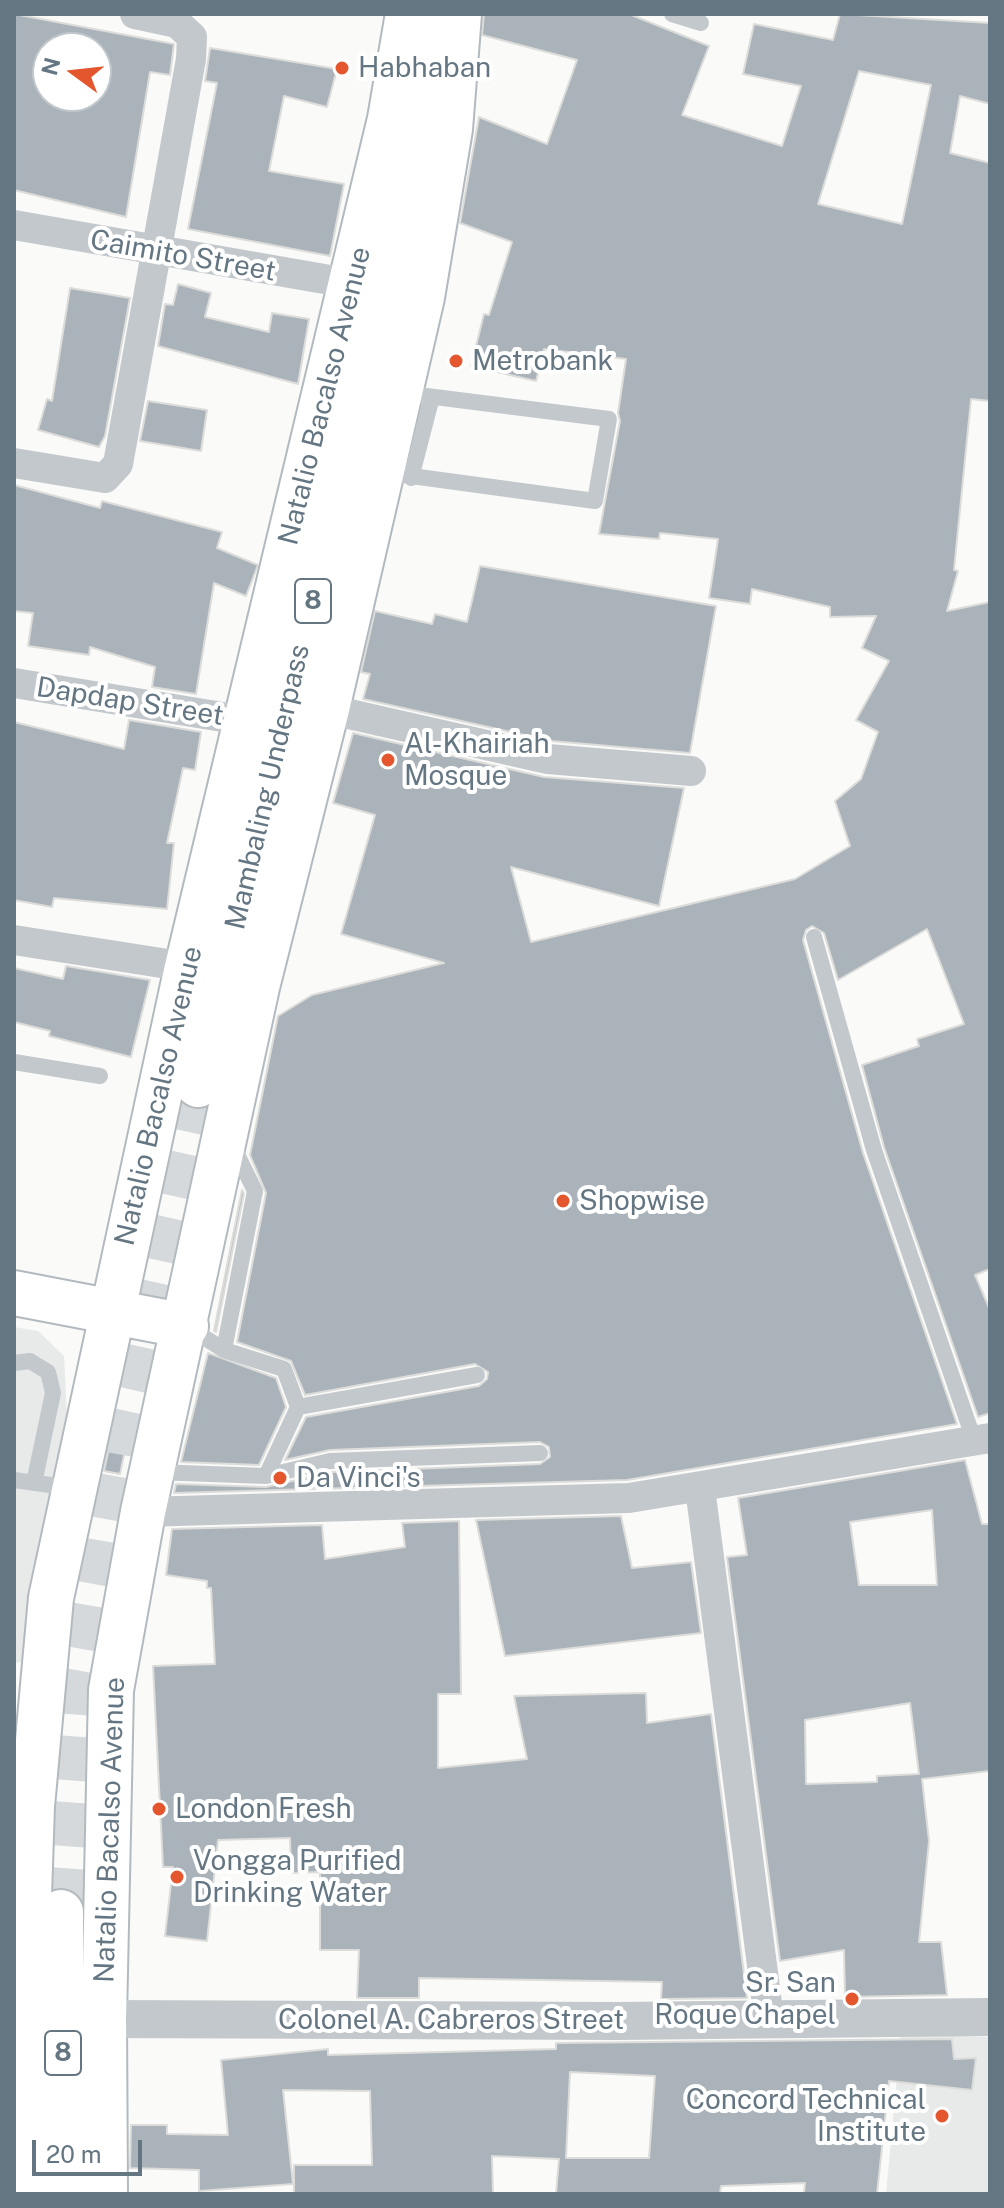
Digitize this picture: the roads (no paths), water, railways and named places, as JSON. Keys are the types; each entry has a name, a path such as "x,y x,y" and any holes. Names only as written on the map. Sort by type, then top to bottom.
{"main road":[{"name":"Natalio Bacalso Avenue","path":"19,2194 18,2080 32,1806 51,1598 54,1486 111,1310 187,967 353,284 390,119 408,14"},
{"name":"8","path":"417,114 418,14"},
{"name":"8","path":"417,114 448,14"},
{"name":"Natalio Bacalso Avenue","path":"105,2194 104,2019 111,1690 148,1492 257,987 327,709 417,394 422,297 450,129 459,14"},
{"name":"Mambaling Underpass","path":"198,1085 386,299 417,114"},
{"path":"14,1293 186,1326"},
{"name":"8","path":"61,1912 62,2194"}],"street":[{"path":"14,463 105,478 118,464 159,253 192,37 177,23 135,14"},
{"name":"Caimito Street","path":"14,225 159,253 353,284"},
{"name":"Dapdap Street","path":"14,683 247,721"},
{"path":"327,709 548,759 691,771"},
{"path":"14,940 187,967"},
{"path":"148,1492 554,1503 629,1498 700,1488 983,1441"},
{"path":"700,1488 769,2019"},
{"name":"Colonel A. Cabreros Street","path":"104,2019 990,2017"}],"lane":[{"path":"672,14 701,23"},
{"path":"396,475 595,501 609,419 417,394"},
{"path":"814,937 874,1150 983,1441"},
{"path":"14,1062 100,1076"},
{"path":"224,1350 255,1191 226,1132"},
{"path":"186,1326 224,1350 284,1369 298,1407 266,1476"},
{"path":"14,1363 30,1361 48,1372 53,1393 54,1486 14,1480"},
{"path":"298,1407 477,1375"},
{"path":"148,1492 266,1476 330,1461 540,1453"}],"tunnel":[{"path":"61,1912 78,1676 125,1413 198,1085"}],"place":[{"name":"Habhaban","path":"342,68"},
{"name":"Metrobank","path":"456,361"},
{"name":"Al-Khairiah Mosque","path":"388,760"},
{"name":"Shopwise","path":"563,1201"},
{"name":"Da Vinci's","path":"280,1478"},
{"name":"London Fresh","path":"159,1809"},
{"name":"Vongga Purified Drinking Water","path":"177,1877"},
{"name":"Sr. San Roque Chapel","path":"852,1999"},
{"name":"Concord Technical Institute","path":"942,2116"}]}
